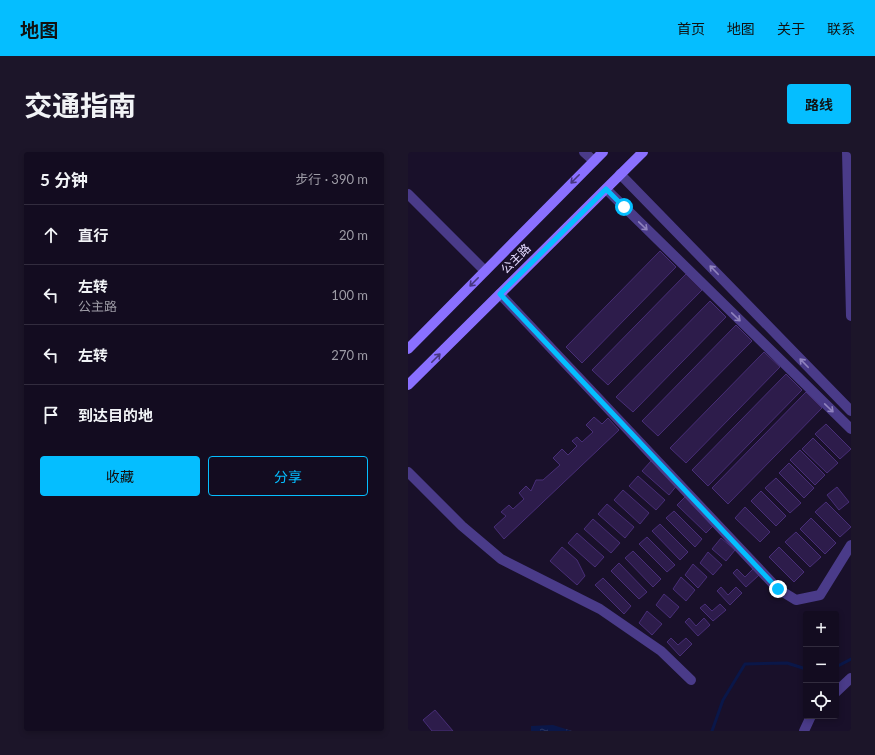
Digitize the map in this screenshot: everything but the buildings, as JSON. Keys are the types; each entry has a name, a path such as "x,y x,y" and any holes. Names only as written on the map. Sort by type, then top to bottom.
{"main road":[{"name":"公主路","path":"408,349 603,152"},
{"name":"公主路","path":"408,385 643,152"}],"street":[{"path":"584,152 594,161"},
{"path":"847,152 851,316"},
{"path":"620,174 851,411"},
{"path":"606,189 851,429"},
{"path":"408,194 485,271"},
{"path":"500,294 778,589 796,600 820,595 851,545"},
{"path":"408,472 462,526 502,559 600,609 661,651 691,680"},
{"path":"839,689 851,678"},
{"path":"804,731 810,719"}],"water":[{"path":"553,725 572,731 531,731 531,726"}],"waterway":[{"path":"839,665 851,659"},
{"path":"712,731 723,700 745,664 787,663 803,668"}],"route":[{"path":"624,207 606,189 500,294 778,589"}]}
